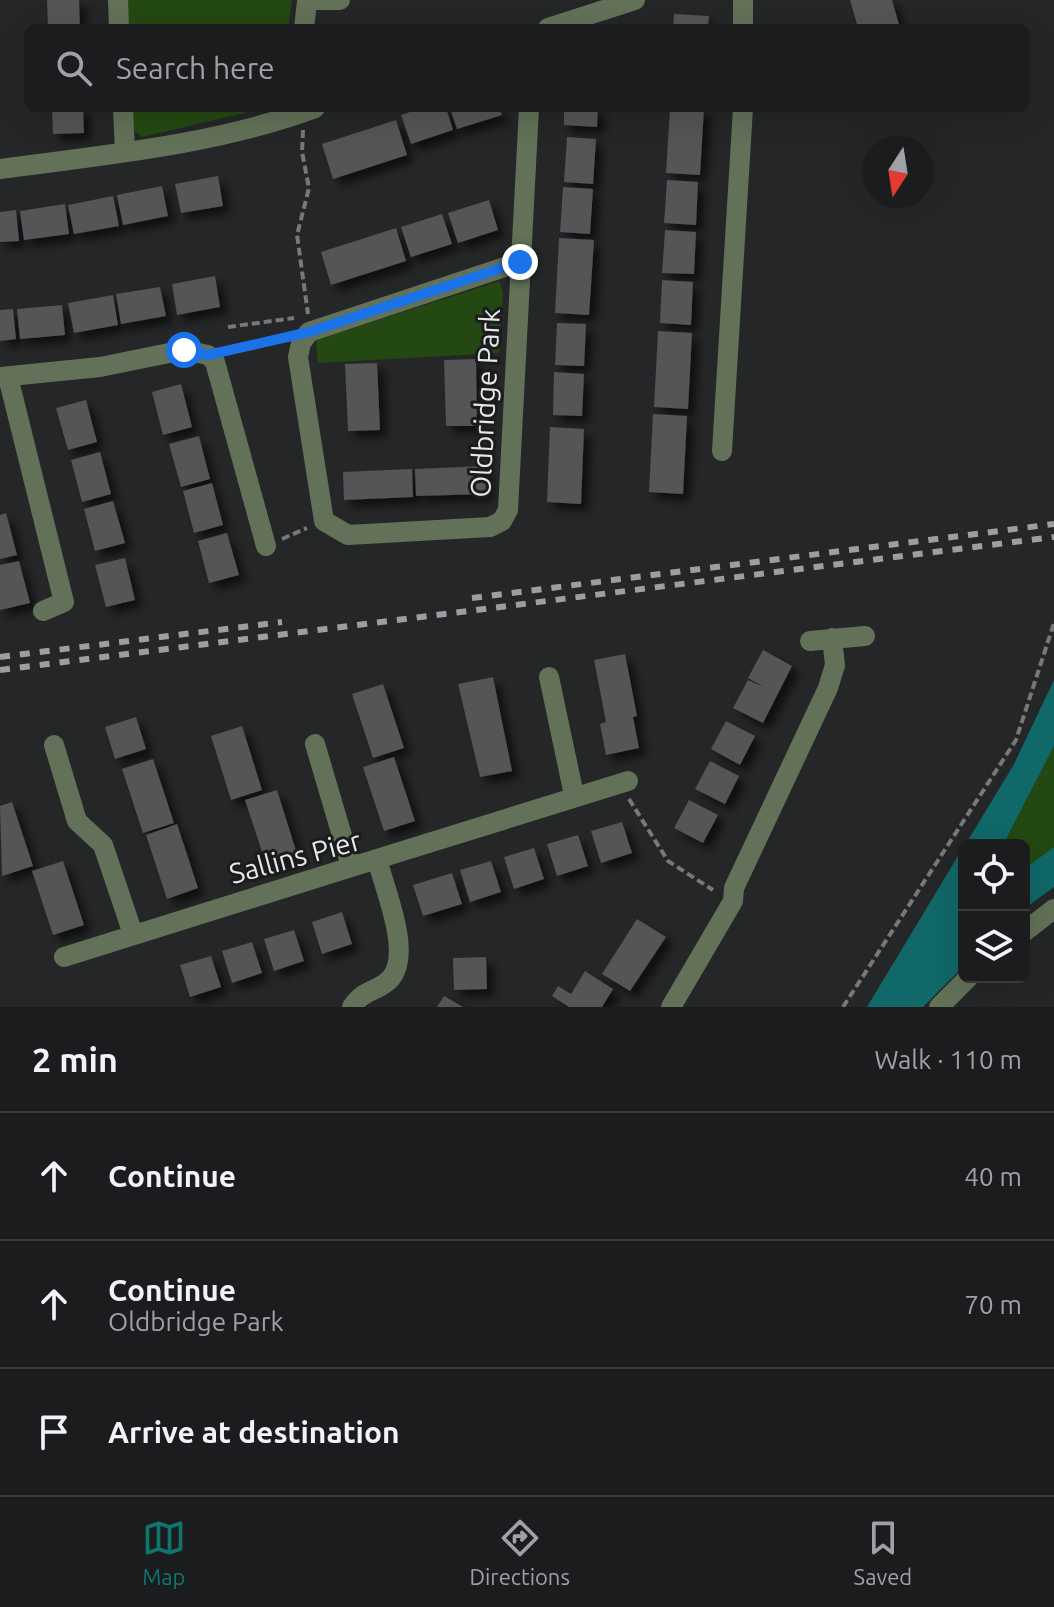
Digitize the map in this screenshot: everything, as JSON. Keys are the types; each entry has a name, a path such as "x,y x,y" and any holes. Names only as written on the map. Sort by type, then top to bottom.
{"street":[{"path":"118,0 119,24"},
{"path":"305,24 308,1 340,0"},
{"path":"560,24 635,0"},
{"path":"743,0 743,24"},
{"path":"123,112 125,152"},
{"path":"0,169 125,152 267,125 303,112"},
{"name":"Oldbridge Park","path":"324,521 348,535 490,527 502,521 508,510 529,112"},
{"path":"722,451 743,112"},
{"name":"Oldbridge Park","path":"310,326 520,262"},
{"path":"310,326 298,357 324,521"},
{"path":"43,611 64,602 4,377 100,367 184,350 208,355 215,362 266,546"},
{"path":"810,641 865,636"},
{"path":"671,1007 733,901 734,888 828,688 835,665 832,638"},
{"path":"549,677 574,795"},
{"path":"315,744 351,866"},
{"path":"54,745 77,821 103,845 133,934"},
{"path":"377,859 574,795 628,781"},
{"name":"Sallins Pier","path":"64,957 377,859 401,948 400,967 387,983 360,994 352,1007"},
{"path":"1030,927 1054,909"},
{"path":"939,1007 963,983"}],"path":[{"path":"309,112 302,152 309,188 297,235 310,326"},
{"path":"228,327 310,326"},
{"path":"208,355 310,326"},
{"path":"266,546 324,521"},
{"path":"843,1007 1016,740 1054,623"},
{"path":"628,781 629,798 668,861 733,901"}],"green space":[{"path":"126,0 292,0 289,24 127,24"},
{"path":"130,112 249,112 142,137 131,128"},
{"path":"500,281 503,295 499,353 318,363 316,340"},
{"path":"1054,746 1054,847 1030,865 1030,839 1006,839"}],"water":[{"path":"1054,680 1054,746 1006,839 969,839 1013,766"},
{"path":"1054,847 1054,887 1030,905 1030,865"},
{"path":"958,856 958,972 923,1007 867,1007"}],"building":[{"path":"47,0 79,0 80,24 48,24"},
{"path":"850,0 892,0 899,24 857,24"},
{"path":"674,14 709,16 708,24 673,24"},
{"path":"52,112 83,112 84,133 53,134"},
{"path":"410,112 447,112 453,130 411,144 401,115"},
{"path":"451,112 501,112 502,115 457,129"},
{"path":"564,112 598,112 597,127 564,125"},
{"path":"670,112 704,112 700,175 666,173"},
{"path":"396,120 407,155 333,179 322,144"},
{"path":"567,137 596,139 593,184 564,182"},
{"path":"218,176 223,206 181,213 175,184"},
{"path":"667,180 698,182 696,225 664,223"},
{"path":"162,186 168,216 123,225 117,195"},
{"path":"563,187 593,189 590,234 560,232"},
{"path":"113,196 119,226 74,234 68,205"},
{"path":"489,200 498,230 458,243 448,213"},
{"path":"65,204 69,234 24,240 20,211"},
{"path":"16,210 19,241 0,242 0,212"},
{"path":"442,214 452,244 411,257 401,227"},
{"path":"396,228 406,261 331,285 321,252"},
{"path":"665,230 696,232 694,274 662,273"},
{"path":"559,238 594,240 589,315 555,313"},
{"path":"215,276 220,307 177,315 172,284"},
{"path":"662,280 693,282 691,325 660,323"},
{"path":"160,287 166,316 121,324 116,294"},
{"path":"113,295 118,325 74,333 68,303"},
{"path":"62,305 65,335 20,339 17,309"},
{"path":"13,309 16,339 0,341 0,310"},
{"path":"557,323 586,324 584,366 555,365"},
{"path":"658,331 692,333 688,409 654,407"},
{"path":"476,359 477,426 446,426 444,360"},
{"path":"377,363 380,430 348,431 345,364"},
{"path":"554,372 584,374 582,416 553,415"},
{"path":"181,384 192,427 163,435 152,392"},
{"path":"86,400 97,442 68,450 56,408"},
{"path":"653,414 687,416 683,494 649,492"},
{"path":"550,427 584,429 581,504 547,502"},
{"path":"199,436 210,479 181,487 169,444"},
{"path":"100,452 111,494 82,502 71,460"},
{"path":"485,466 486,494 416,496 415,469"},
{"path":"412,469 413,497 344,500 343,472"},
{"path":"212,483 223,525 194,533 183,491"},
{"path":"113,501 125,543 95,551 84,509"},
{"path":"6,513 17,555 0,559 0,515"},
{"path":"227,533 239,575 209,583 198,541"},
{"path":"125,558 135,600 106,607 95,565"},
{"path":"19,561 30,603 0,610 0,565"},
{"path":"763,650 792,666 763,723 733,708 748,680 764,687 748,678"},
{"path":"625,654 637,716 633,717 639,748 606,755 600,724 606,722 594,660"},
{"path":"493,677 512,771 480,777 458,684"},
{"path":"383,684 404,748 373,758 352,694"},
{"path":"136,717 146,749 115,759 105,727"},
{"path":"726,721 755,736 740,765 711,749"},
{"path":"242,726 262,790 231,800 211,736"},
{"path":"394,757 415,821 384,831 363,767"},
{"path":"153,759 174,823 143,833 122,769"},
{"path":"710,761 739,776 725,804 695,789"},
{"path":"277,790 297,854 266,864 245,800"},
{"path":"689,800 718,815 703,843 674,828"},
{"path":"12,802 33,866 2,876 0,806"},
{"path":"622,822 632,853 601,863 591,831"},
{"path":"177,824 198,888 167,899 146,835"},
{"path":"578,835 588,866 557,876 547,844"},
{"path":"534,848 544,879 514,889 504,857"},
{"path":"63,861 84,925 53,935 32,871"},
{"path":"491,861 501,892 470,902 460,870"},
{"path":"452,873 462,904 423,916 413,885"},
{"path":"342,912 352,944 322,954 312,922"},
{"path":"637,919 666,937 630,991 602,974"},
{"path":"294,930 304,961 274,971 264,939"},
{"path":"252,942 262,973 232,983 222,951"},
{"path":"211,956 221,987 190,997 180,965"},
{"path":"486,957 487,989 454,990 453,958"},
{"path":"585,971 613,989 602,1007 569,1007 552,996 558,986 571,994"},
{"path":"444,996 463,1007 437,1007"}],"railway":[{"path":"472,598 1054,524"},
{"path":"0,670 1054,537"},
{"path":"0,657 282,622"}],"route":[{"path":"184,350 208,355 309,332 520,262"}]}
